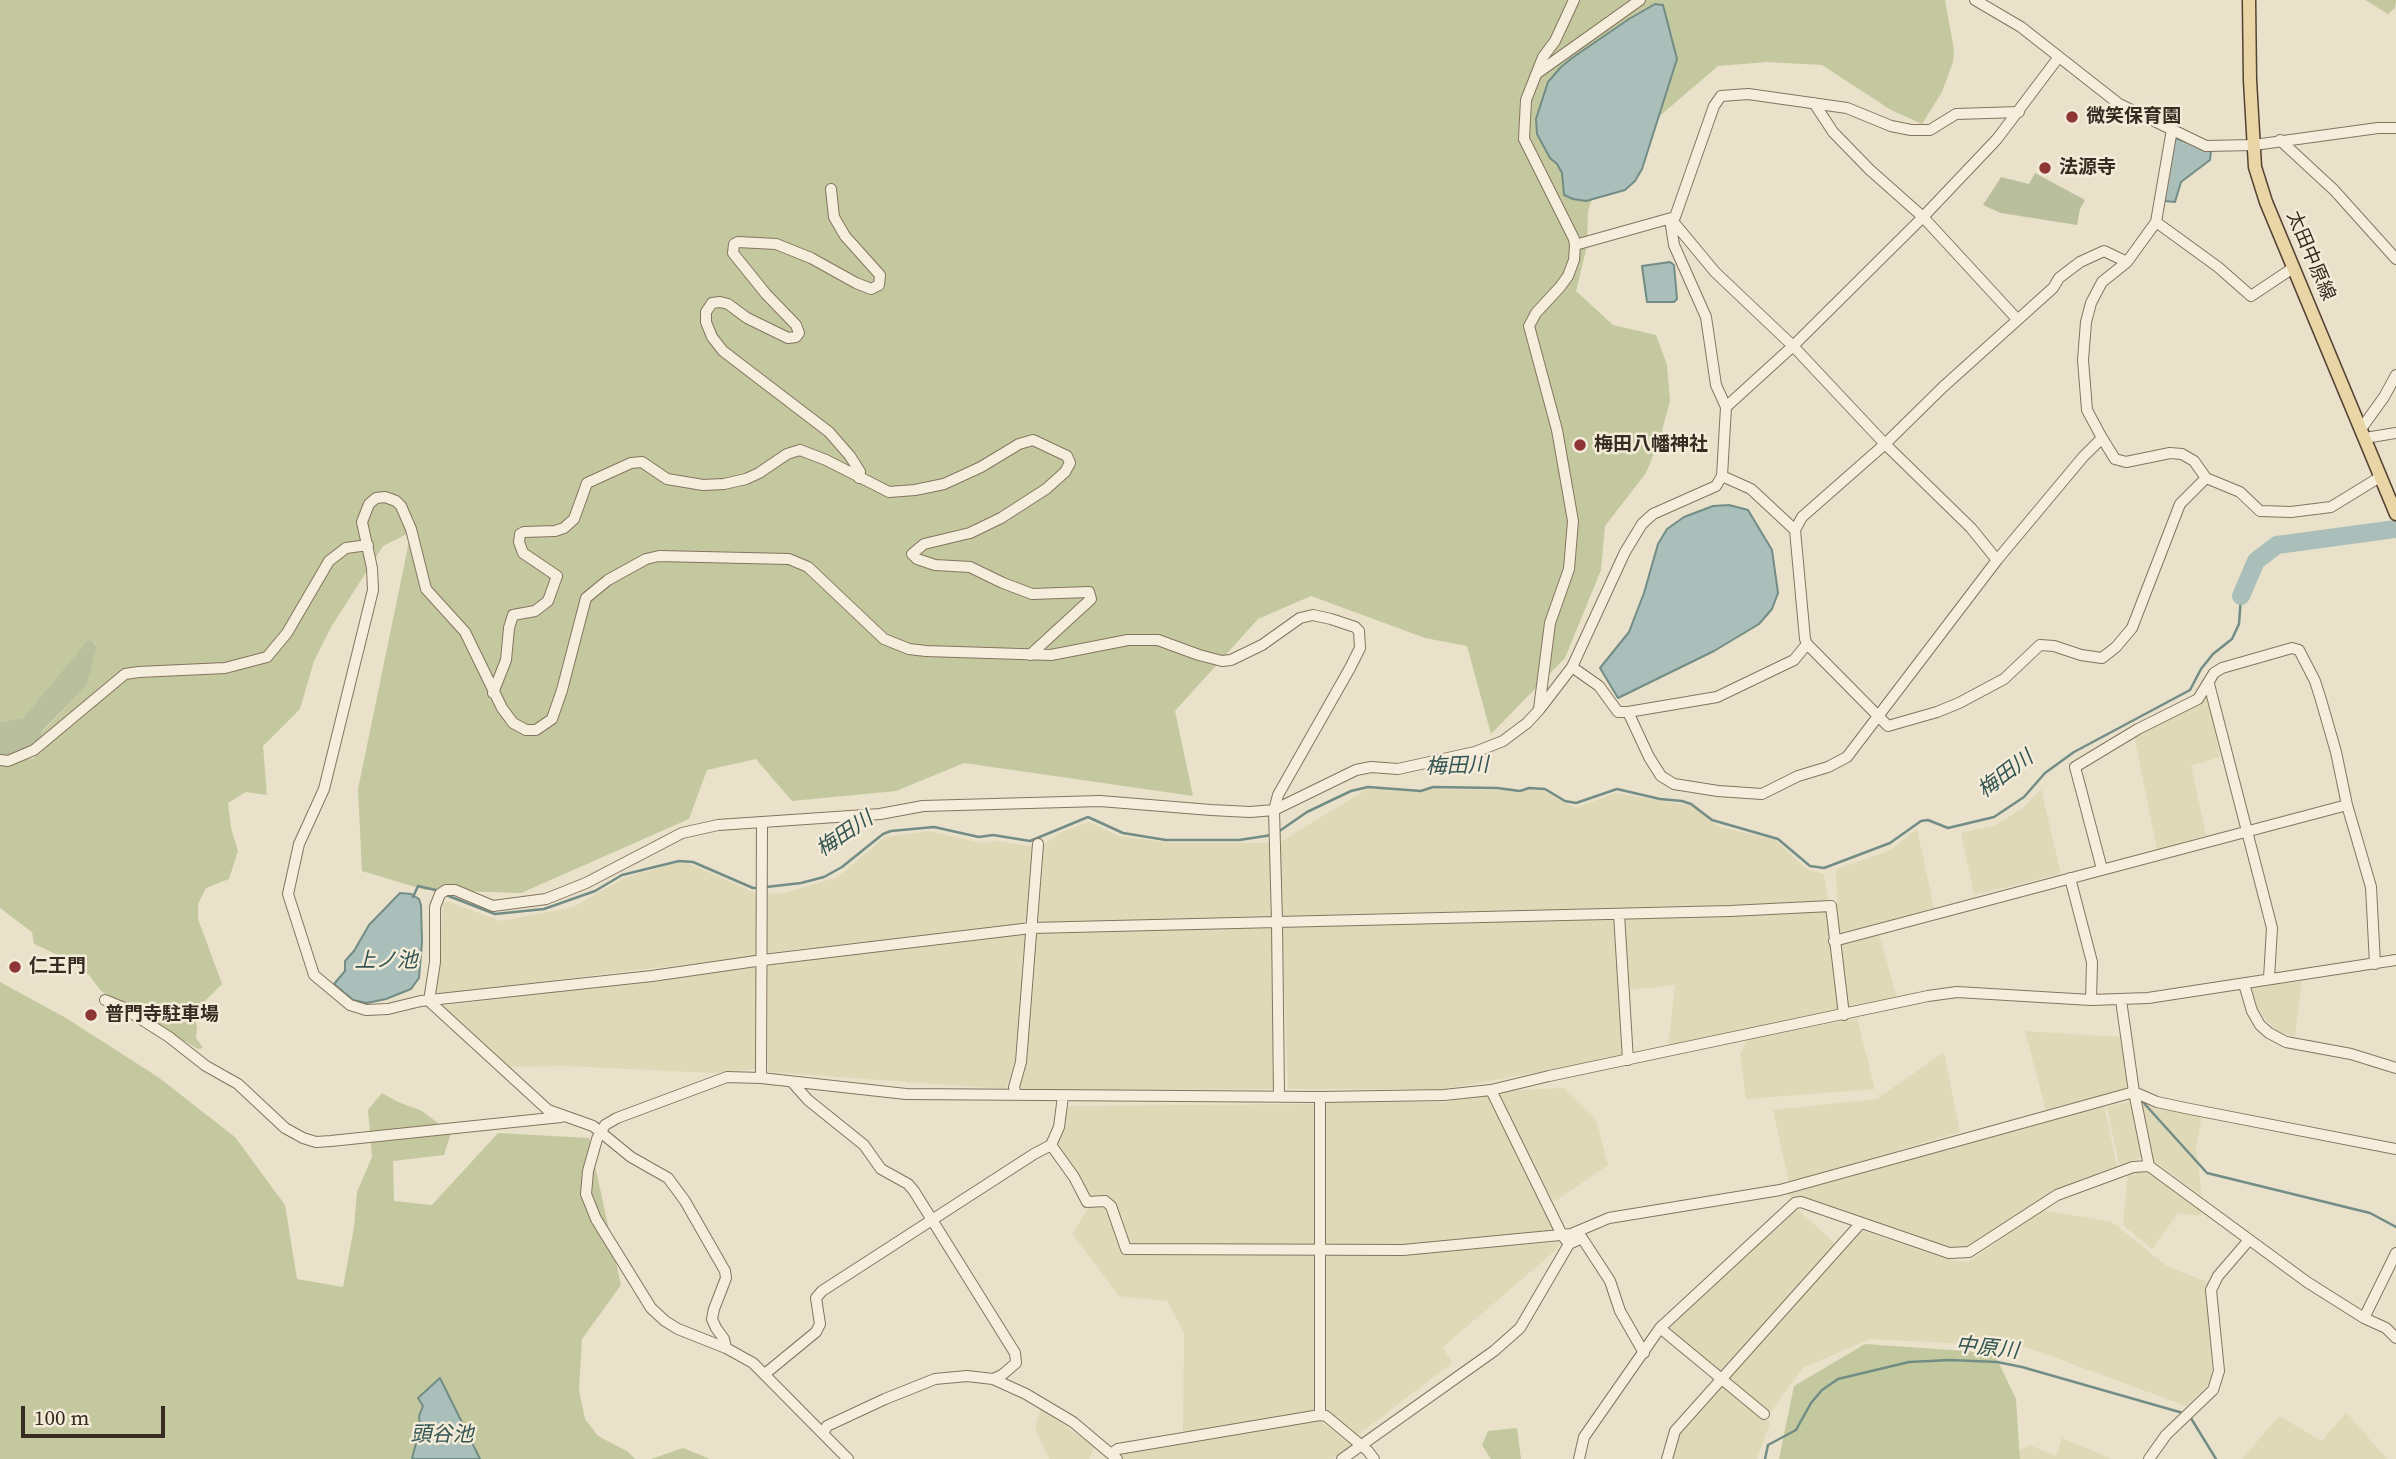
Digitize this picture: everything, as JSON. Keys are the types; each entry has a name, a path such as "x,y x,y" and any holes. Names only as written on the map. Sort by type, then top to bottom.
{"main road":[{"name":"太田中原線","path":"2249,0 2255,167 2293,268 2396,514"}],"street":[{"path":"1539,709 1550,623 1569,569 1573,521 1557,430 1529,326 1536,313 1568,276 1574,260 1575,245 1524,139 1526,100 1543,57 1555,41 1574,0"},
{"path":"1536,75 1640,0"},
{"path":"1975,0 2021,27 2119,104 2206,146 2254,145 2378,128 2396,128"},
{"path":"1726,407 1793,346 1923,217 1997,139 2058,58"},
{"path":"1575,245 1675,217 1714,106 1721,96 1748,94 1847,108 1891,126 1912,130 1930,130 1956,114 2019,112"},
{"path":"1814,103 1833,132 1870,170 1923,217 2017,319"},
{"path":"2172,129 2156,222 2127,261 2102,282 2091,303 2086,322 2083,381 2087,410 2102,438 2115,459 2126,462 2170,453 2182,454 2194,461 2206,478 2240,492 2260,511 2291,513 2331,507 2380,477"},
{"path":"2280,140 2284,147 2334,190 2396,259"},
{"path":"831,189 834,217 845,236 880,275 879,285 871,289 811,258 775,244 738,242 734,244 733,253 766,294 796,325 799,332 796,337 788,338 720,302 712,303 706,312 706,323 712,337 723,351 817,420 829,432 850,456 860,472 859,478"},
{"path":"1670,219 1715,272 1793,346 1885,444 1971,528 1997,560"},
{"path":"429,1001 435,961 435,907 443,892 455,890 493,906 546,899 586,883 682,833 718,825 880,814 923,806 1100,801 1224,811 1274,810 1356,771 1371,767 1398,769 1475,752 1503,741 1539,709 1572,667 1625,552 1642,524 1653,514 1716,486 1722,476 1726,407 1716,385 1706,317 1674,245 1670,219"},
{"path":"2156,222 2218,267 2251,296 2293,268"},
{"path":"2127,261 2104,251 2080,262 2059,278 2053,288 1802,517 1794,530 1807,644 1888,726 1959,703 2004,679 2040,645 2102,658 2116,647 2132,628 2180,505 2206,478"},
{"path":"2363,433 2396,375"},
{"path":"2363,433 2396,433"},
{"path":"1628,712 1661,776 1674,784 1762,794 1798,776 1828,767 1847,757 1997,560 2102,438"},
{"path":"493,693 506,660 513,615 535,611 548,601 557,576 523,553 519,542 520,534 555,531 569,524 574,519 587,482 631,463 642,462 667,480 704,485 724,484 746,479 787,454 800,450 889,492 944,484 981,467 1018,444 1033,440 1067,456 1070,463 1065,472 1046,489 1001,518 970,533 924,544 912,554 917,559 935,565 970,567 1032,594 1089,592 1091,598 1030,655"},
{"path":"1722,476 1751,489 1794,530"},
{"path":"1279,1096 1277,922 1274,810 1278,794 1360,648 1361,639 1355,627 1313,615 1300,618 1262,645 1231,660 1222,661 1158,640 1128,640 1051,655 926,651 909,649 884,639 808,568 789,559 659,555 608,579 586,598 552,719 536,730 526,730 513,723 493,693 465,632 426,590 407,515 396,501 385,497 376,498 369,504 362,522 372,568 373,590 324,789 299,844 288,894 314,975 350,1005 366,1010 388,1009 429,1001 1031,928 1277,922 1619,914 1831,906 1844,1015"},
{"path":"0,760 8,761 34,750 125,674 225,668 267,657 287,633 329,561 346,548 368,545"},
{"path":"1572,667 1599,686 1618,712 1628,712 1717,697 1794,660 1807,644"},
{"path":"2102,869 2075,767 2138,729 2198,699 2214,673 2222,668 2292,648 2299,650 2315,681 2321,700 2371,887 2375,964"},
{"path":"2209,684 2272,928 2269,978"},
{"path":"1834,941 2347,805"},
{"path":"761,1078 762,822"},
{"path":"1016,1095 1014,1087 1021,1062 1038,844"},
{"path":"2070,878 2092,962 2091,1000"},
{"path":"1619,914 1628,1060"},
{"path":"848,1459 754,1363 726,1348 678,1329 651,1308 596,1219 586,1194 586,1182 600,1133 605,1125 617,1118 727,1077 761,1078 906,1094 1320,1097 1444,1095 1491,1090 1928,996 1957,992 2121,1000 2396,960"},
{"path":"2244,984 2252,1012 2269,1033 2286,1042 2351,1054 2396,1068"},
{"path":"105,1000 122,1007 169,1037 206,1066 238,1084 285,1128 316,1142 561,1116"},
{"path":"2121,1000 2134,1092 2149,1166"},
{"path":"429,1001 548,1110 585,1123 631,1157 668,1178 725,1271 726,1278 712,1319 724,1339 726,1348"},
{"path":"792,1083 808,1100 864,1145 881,1169 908,1184 1015,1353 1016,1363 993,1379"},
{"path":"1491,1090 1566,1240"},
{"path":"1342,1459 1494,1351 1520,1328 1566,1240 1571,1234 1608,1218 1780,1190 2134,1092 2157,1102 2396,1149"},
{"path":"766,1373 816,1332 820,1324 816,1297 822,1291 1051,1145 1059,1127 1063,1096"},
{"path":"1320,1097 1320,1415"},
{"path":"1051,1145 1074,1177 1087,1202 1105,1201 1111,1206 1126,1250 1403,1250 1582,1238 1610,1281 1620,1311 1644,1353"},
{"path":"1579,1459 1584,1437 1660,1328 1789,1207 1801,1202 1949,1253 1969,1252 2057,1195 2133,1167 2149,1166 2307,1282 2364,1318 2386,1328 2396,1338"},
{"path":"1780,1190 1789,1207"},
{"path":"1667,1459 1675,1431 1860,1224"},
{"path":"2149,1459 2166,1435 2213,1390 2219,1371 2211,1290 2214,1282 2249,1240"},
{"path":"2364,1318 2396,1254"},
{"path":"1660,1328 1764,1414"},
{"path":"824,1432 827,1426 935,1379 967,1376 993,1379 1026,1394 1073,1422 1115,1456 1118,1449 1320,1415 1326,1416 1374,1459"}],"shaded area":[{"path":"2208,695 2220,757 2191,766 2206,835 2157,850 2134,735 2199,704"},
{"path":"1367,789 1543,790 1575,808 1616,793 1692,806 1719,827 1774,839 1807,869 1824,874 1828,900 1822,903 1283,916 1279,843"},
{"path":"2041,789 2061,874 1974,895 1961,833 1996,825 2024,807"},
{"path":"1089,822 1119,836 1171,843 1270,843 1273,916 1038,924 1043,845 1063,831"},
{"path":"1917,829 1934,908 1838,934 1836,869 1889,851"},
{"path":"929,831 982,843 998,841 1034,847 1027,920 1022,924 766,953 768,894 784,893 838,877 885,837"},
{"path":"683,861 758,894 759,952 756,956 439,994 436,991 441,961 442,902 450,902 501,921 573,907 624,878"},
{"path":"1824,908 1827,912 1840,1010 1668,1047 1675,985 1630,990 1624,919 1627,917"},
{"path":"1616,919 1622,1057 1444,1089 1288,1089 1282,931 1286,926"},
{"path":"1273,927 1273,1089 1020,1091 1037,932"},
{"path":"1021,932 1027,935 1015,1061 1006,1089 768,1072 767,964"},
{"path":"1879,933 1897,999 1847,1009 1840,942"},
{"path":"759,967 757,1069 714,1073 564,1066 510,1067 443,1006"},
{"path":"2302,981 2295,1037 2277,1032 2260,1013 2250,987"},
{"path":"1857,1018 1875,1089 1746,1099 1740,1055 1747,1040"},
{"path":"2025,1031 2121,1037 2128,1088 2046,1110"},
{"path":"1944,1052 1960,1132 1789,1183 1773,1110 1877,1099"},
{"path":"1565,1088 1596,1119 1608,1165 1554,1202 1496,1095 1499,1091"},
{"path":"1486,1093 1556,1234 1435,1244 1324,1246 1324,1102 1445,1102"},
{"path":"2140,1099 2202,1116 2196,1148 2202,1196 2151,1159"},
{"path":"2130,1101 2142,1153 2140,1158 2119,1165 2107,1107"},
{"path":"1315,1104 1318,1245 1129,1246 1109,1199 1090,1198 1058,1148 1065,1106"},
{"path":"2104,1105 2117,1166 2055,1190 1967,1247 1946,1249 1800,1197 1790,1197 1786,1193"},
{"path":"2148,1170 2203,1210 2198,1216 2178,1213 2152,1249 2123,1225 2128,1173"},
{"path":"1090,1205 1105,1205 1108,1209 1124,1253 1314,1254 1317,1259 1316,1408 1311,1412 1183,1432 1184,1333 1167,1301 1119,1296 1072,1234"},
{"path":"1797,1209 1836,1244 1720,1373 1669,1330 1669,1326"},
{"path":"2043,1210 2112,1222 2168,1267 2208,1282 2212,1377 2207,1387 2186,1406 2026,1347 1870,1339 1803,1368 1770,1413 1727,1378 1860,1230 1947,1259 1968,1262"},
{"path":"1560,1242 1555,1251 1443,1347 1452,1363 1358,1435 1325,1410 1325,1255 1404,1254"},
{"path":"1721,1383 1770,1423 1757,1459 1671,1459 1678,1432"},
{"path":"1041,1409 1095,1447 1089,1459 1049,1459 1035,1428"},
{"path":"2346,1412 2387,1459 2242,1459 2279,1416 2322,1441"},
{"path":"1317,1419 1353,1445 1333,1459 1121,1459 1117,1455"},
{"path":"2062,1438 2112,1459 2007,1459 2029,1445 2056,1456"}],"green space":[{"path":"0,0 1945,0 1954,50 1953,62 1942,92 1922,124 1891,110 1822,65 1767,62 1718,66 1648,126 1600,177 1588,211 1587,246 1576,291 1613,325 1656,335 1667,365 1670,401 1660,438 1646,473 1605,526 1601,570 1565,658 1491,734 1467,646 1425,638 1311,596 1258,619 1175,711 1193,796 964,763 896,791 792,801 756,759 707,770 689,819 521,893 425,890 362,871 358,789 411,532 383,546 331,627 314,661 300,709 263,746 267,795 246,792 228,803 231,828 238,851 229,879 206,888 198,904 198,919 222,984 193,1013 197,1027 196,1038 203,1048 198,1049 101,991 89,975 58,955 34,944 32,932 0,908 0,765 34,758 40,751 42,732 87,685 97,645 89,640 23,718 0,722"},
{"path":"2365,0 2396,0 2395,8 2388,14"},
{"path":"2035,173 2085,200 2077,225 2001,213 1983,205 2001,177 2029,184"},
{"path":"89,639 97,646 87,685 42,731 41,740 26,750 0,757 0,722 23,718"},
{"path":"0,982 66,1018 158,1077 235,1137 285,1205 297,1279 343,1287 354,1227 357,1192 372,1157 368,1110 382,1093 422,1111 451,1133 444,1155 393,1161 394,1201 432,1205 498,1133 589,1138 621,1285 582,1339 579,1390 585,1419 598,1436 627,1451 635,1459 0,1459"},
{"path":"1865,1344 1994,1353 2016,1399 2020,1459 1779,1459 1794,1386"},
{"path":"1517,1428 1521,1459 1491,1459 1482,1445 1488,1431"},
{"path":"683,1448 710,1459 651,1459"}],"water":[{"path":"1655,4 1663,5 1677,59 1642,169 1635,181 1625,190 1586,201 1564,195 1562,173 1537,134 1536,119 1548,82 1572,58"},
{"path":"2175,138 2211,151 2210,160 2181,182 2175,202 2164,201"},
{"path":"1670,262 1674,265 1677,299 1674,302 1647,302 1642,266"},
{"path":"1729,505 1748,510 1772,550 1778,593 1772,609 1759,624 1714,651 1618,698 1600,668 1629,632 1658,544 1667,529 1684,517 1713,506"},
{"name":"上ノ池","path":"400,893 411,894 419,899 421,905 419,978 411,989 386,999 367,1003 353,1000 334,984 345,971 345,961 369,925"},
{"name":"頭谷池","path":"440,1378 480,1459 412,1459 423,1406 418,1398"}],"waterway":[{"name":"梅田川","path":"2241,596 2256,561 2277,545 2396,529"},
{"name":"梅田川","path":"1278,832 1307,812 1351,791 1368,787 1421,791 1433,787 1520,791 1529,788 1545,789 1565,801 1576,803 1617,789 1691,804 1712,820 1778,839 1810,866 1824,868 1890,843 1921,821 1928,820 1948,828 1994,817 2024,797 2045,773 2074,752 2190,690 2213,654 2232,639 2239,624 2241,596"},
{"name":"梅田川","path":"766,887 824,877 891,831 934,827 979,837 993,835 1030,841 1088,817 1123,833 1166,840 1239,840 1272,835"},
{"name":"梅田川","path":"446,895 495,914 544,909 595,891 622,875 679,861 693,862 753,888 760,888"},
{"name":"梅田川","path":"413,897 418,886 440,891"},
{"path":"2142,1101 2207,1173 2370,1213 2396,1227"},
{"name":"中原川","path":"1765,1459 1768,1445 1796,1430 1811,1403 1822,1390 1838,1379 1909,1362 1997,1362 2183,1413"},
{"name":"中原川","path":"2189,1415 2216,1459"}],"place":[{"name":"微笑保育園","path":"2072,117"},
{"name":"法源寺","path":"2045,168"},
{"name":"梅田八幡神社","path":"1580,445"},
{"name":"仁王門","path":"15,967"},
{"name":"普門寺駐車場","path":"91,1015"}]}
